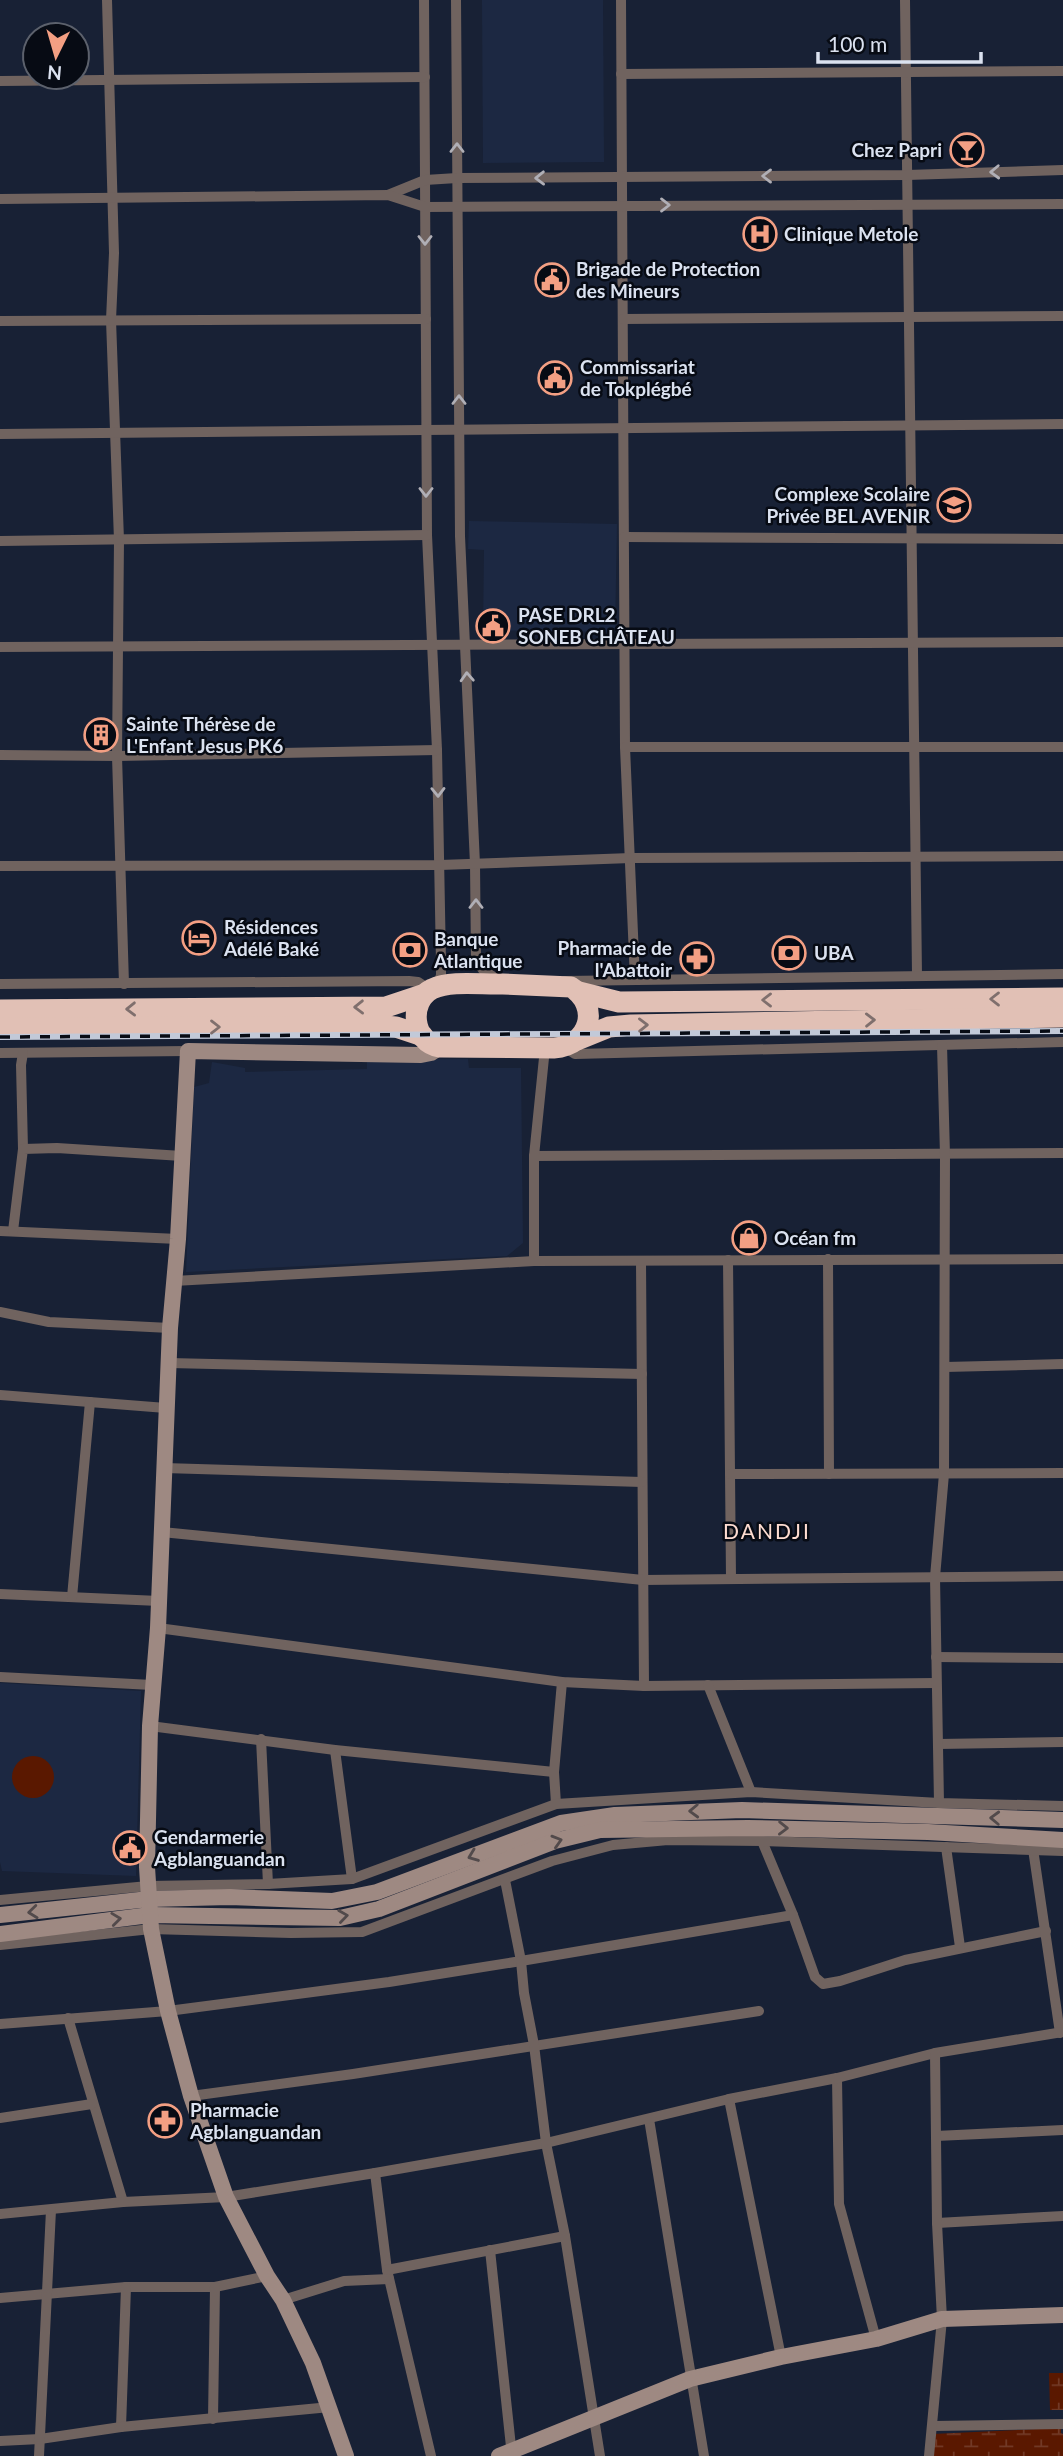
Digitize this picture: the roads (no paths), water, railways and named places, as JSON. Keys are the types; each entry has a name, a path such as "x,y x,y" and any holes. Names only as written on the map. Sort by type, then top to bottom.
{"highway":[{"path":"0,1010 386,1007 430,991 503,984 571,987 579,992 619,1002 1063,998"},
{"path":"430,991 416,1014 419,1031 431,1042"},
{"path":"562,1045 587,1027 587,1004 579,992"},
{"path":"0,1028 384,1026 396,1027 431,1042 562,1045 609,1027 631,1025 1063,1017"}],"street":[{"path":"107,0 114,253 111,320 119,540 117,756 124,984"},
{"path":"0,984 418,982 430,991 441,975 438,750 427,535 424,0"},
{"path":"456,0 460,536 475,864 476,960 483,970 503,984"},
{"path":"621,0 625,747 635,980"},
{"path":"905,0 917,975"},
{"path":"621,74 1063,71"},
{"path":"0,81 425,77"},
{"path":"388,195 425,180 457,178 907,175 1063,170"},
{"path":"0,198 388,195 425,207 1063,204"},
{"path":"623,319 1063,316"},
{"path":"0,321 426,319"},
{"path":"0,434 1063,424"},
{"path":"0,541 427,535"},
{"path":"624,537 1063,539"},
{"path":"0,648 466,643 1063,642"},
{"path":"625,747 1063,747"},
{"path":"0,755 117,756 438,750"},
{"path":"0,866 440,865 631,858 1063,856"},
{"path":"554,985 588,979 1063,974"},
{"path":"0,1053 188,1051 421,1055 431,1054 431,1042"},
{"path":"534,1261 534,1156 562,1045 575,1054 1063,1042"},
{"path":"939,1803 935,1577 944,1474 945,1155 942,1045"},
{"path":"188,1051 178,1239 170,1328 158,1628 150,1726 150,1907 168,2011 191,2096 226,2197 267,2277 283,2300 313,2363 346,2456"},
{"path":"13,1231 23,1149 23,1053"},
{"path":"23,1149 49,1148 182,1156"},
{"path":"534,1156 1063,1153"},
{"path":"0,1231 178,1239"},
{"path":"828,1259 829,1474"},
{"path":"174,1282 534,1261 1063,1259"},
{"path":"728,1260 731,1578"},
{"path":"641,1261 644,1686"},
{"path":"0,1312 49,1322 170,1328"},
{"path":"169,1363 642,1374"},
{"path":"945,1367 1063,1364"},
{"path":"0,1395 166,1408"},
{"path":"72,1597 89,1402"},
{"path":"164,1468 642,1482"},
{"path":"730,1474 1063,1473"},
{"path":"162,1532 643,1580 1063,1576"},
{"path":"0,1594 159,1601"},
{"path":"158,1628 562,1682 644,1686 936,1683"},
{"path":"936,1657 1063,1658"},
{"path":"0,1677 152,1685"},
{"path":"556,1804 554,1772 562,1682"},
{"path":"708,1685 751,1792"},
{"path":"150,1726 554,1772"},
{"path":"261,1739 268,1884"},
{"path":"938,1744 1063,1742"},
{"path":"335,1749 352,1879"},
{"path":"0,1934 268,1884 352,1879 556,1804 751,1792 939,1803 1063,1805"},
{"path":"0,1915 150,1907 230,1897 332,1901 377,1892 561,1823 615,1815 742,1810 1063,1820"},
{"path":"0,1900 340,1918 379,1909 555,1841 600,1830 776,1828 928,1832 1063,1840"},
{"path":"0,1945 150,1907 291,1933 362,1932 552,1861 613,1845 668,1840 1063,1851"},
{"path":"762,1841 815,1977 823,1984 905,1960 1046,1931"},
{"path":"946,1847 960,1947"},
{"path":"0,2214 122,2202 226,2197 374,2173 546,2143 729,2099 837,2078 935,2053 1062,2033 1033,1849"},
{"path":"505,1880 521,1961 546,2143 565,2236 600,2456"},
{"path":"0,2024 168,2011 389,1982 793,1915"},
{"path":"191,2096 353,2074 759,2011"},
{"path":"68,2018 122,2202"},
{"path":"929,2456 942,2319 937,2223 935,2053"},
{"path":"837,2078 839,2204 876,2339"},
{"path":"729,2099 781,2357"},
{"path":"0,2118 92,2104"},
{"path":"649,2119 704,2456"},
{"path":"936,2136 1063,2130"},
{"path":"374,2173 388,2274 431,2456"},
{"path":"39,2456 51,2210"},
{"path":"937,2223 1063,2216"},
{"path":"283,2300 344,2281 565,2236"},
{"path":"490,2250 507,2455 690,2379 781,2357 876,2339 942,2319 1063,2315"},
{"path":"0,2298 127,2287 215,2287 267,2277"},
{"path":"121,2427 127,2287"},
{"path":"213,2419 215,2287"},
{"path":"0,2441 40,2439 121,2427 330,2407"},
{"path":"933,2426 1063,2424"}],"railway":[{"path":"0,1037 1063,1031"}],"place":[{"name":"Chez Papri","path":"967,150"},
{"name":"Clinique Metole","path":"760,234"},
{"name":"Brigade de Protection des Mineurs","path":"552,280"},
{"name":"Commissariat de Tokplégbé","path":"555,378"},
{"name":"Complexe Scolaire Privée BEL AVENIR","path":"954,505"},
{"name":"PASE DRL2 SONEB CHÂTEAU","path":"493,626"},
{"name":"Sainte Thérèse de L'Enfant Jesus PK6","path":"101,735"},
{"name":"Résidences Adélé Baké","path":"199,938"},
{"name":"Banque Atlantique","path":"410,950"},
{"name":"UBA","path":"789,953"},
{"name":"Pharmacie de l'Abattoir","path":"697,959"},
{"name":"Océan fm","path":"749,1238"},
{"name":"Gendarmerie Agblanguandan","path":"130,1848"},
{"name":"Pharmacie Agblanguandan","path":"165,2121"}],"district":[{"name":"DANDJI","path":"767,1532"}]}
